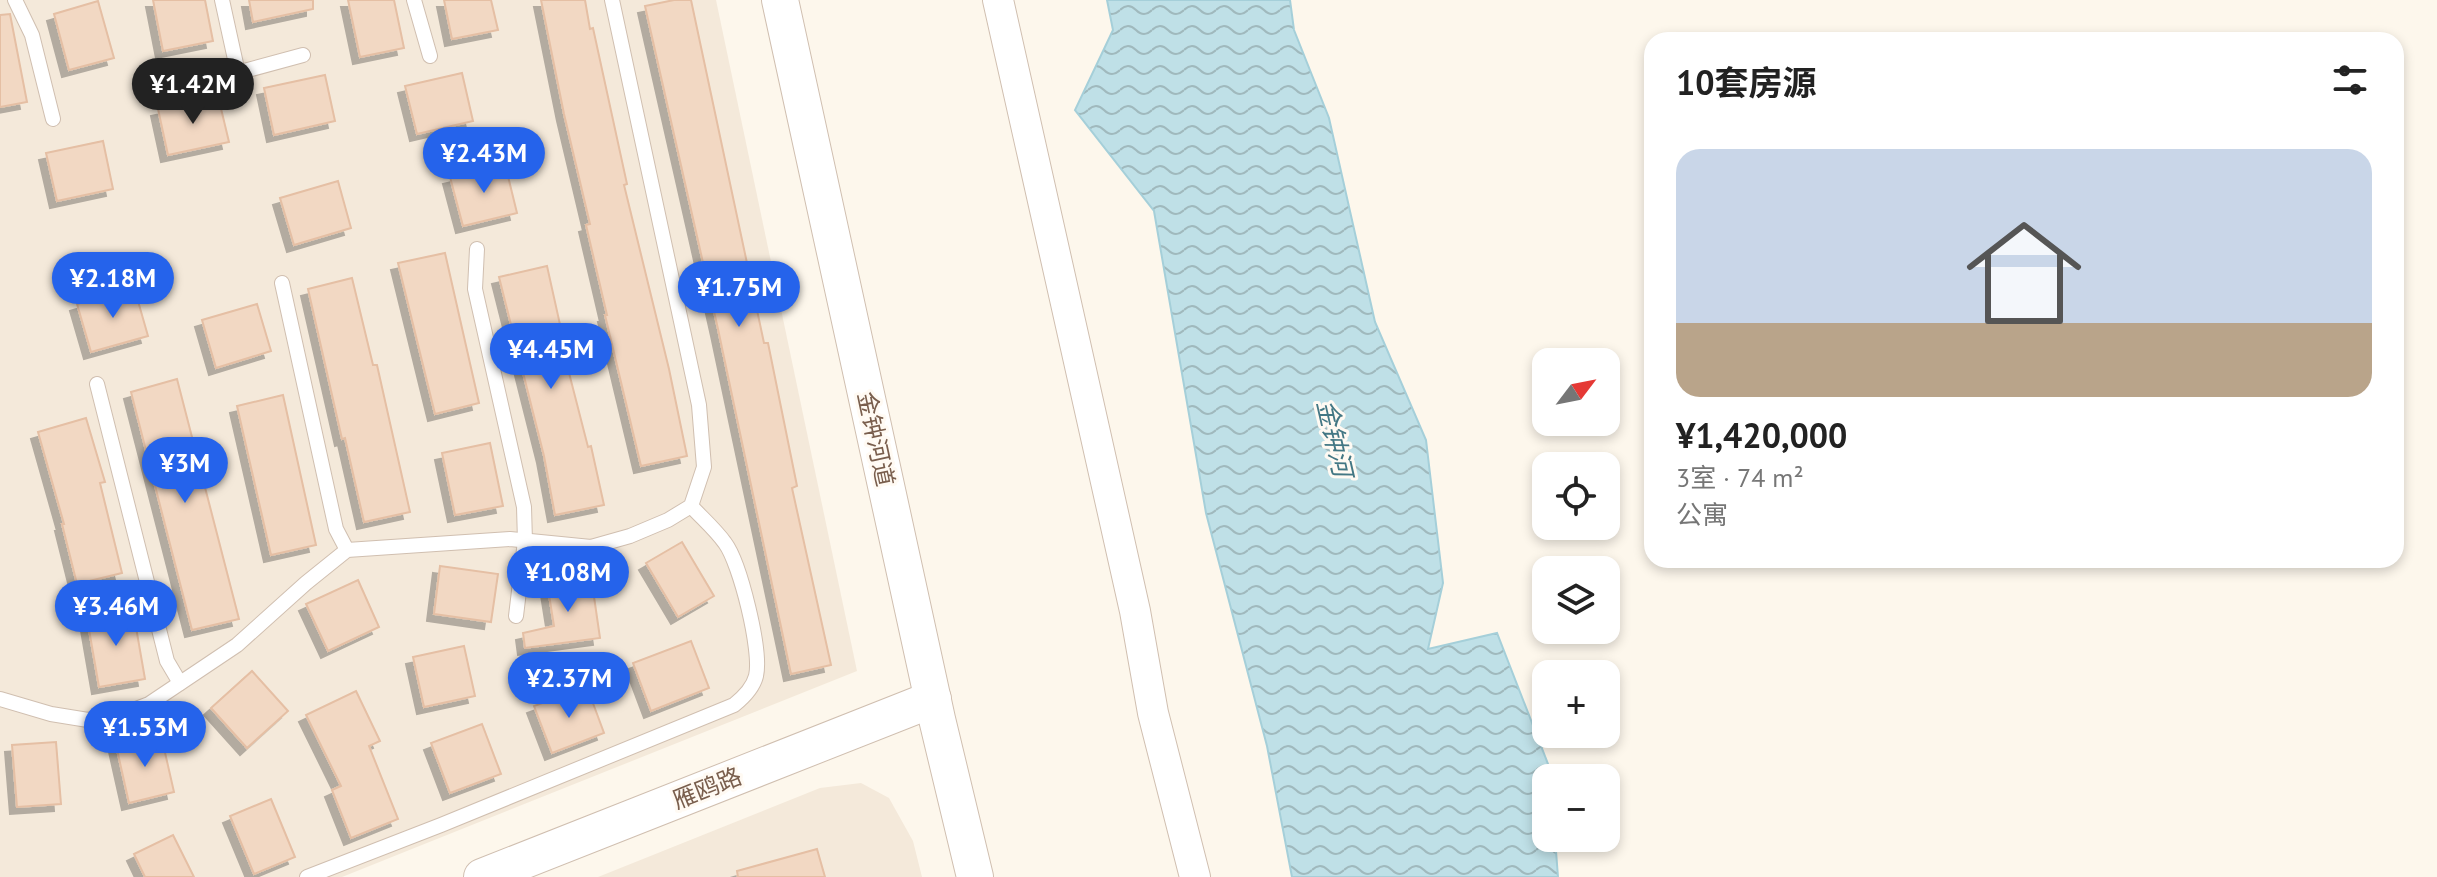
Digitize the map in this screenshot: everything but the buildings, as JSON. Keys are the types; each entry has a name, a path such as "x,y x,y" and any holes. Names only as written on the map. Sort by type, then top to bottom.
{"street":[{"name":"金钟河道","path":"780,0 935,709 975,877"},
{"path":"998,0 1135,611 1153,713 1195,877"},
{"name":"雁鸥路","path":"482,877 935,709"},
{"name":"雁鸥路","path":"537,877 935,709"}],"lane":[{"path":"15,0 32,35 53,119"},
{"path":"222,0 238,73"},
{"path":"414,0 430,56"},
{"path":"0,699 51,714 88,720 120,715 149,704 237,645 347,550 510,539 591,547 630,536 668,520 691,506 704,467 699,405 612,0"},
{"path":"171,91 303,55"},
{"path":"477,249 475,289 524,507 525,541 516,616"},
{"path":"282,283 336,529 347,550"},
{"path":"97,384 167,661 180,683"},
{"path":"307,877 734,705 746,695 756,677 757,654 738,572 726,544 691,506"}],"shaded area":[{"path":"0,0 716,0 857,671 342,877 0,877"},
{"path":"861,783 889,798 913,841 922,877 598,877 820,788"}],"water":[{"name":"金钟河","path":"1107,0 1290,0 1294,30 1329,118 1375,322 1426,440 1443,583 1428,649 1497,633 1532,723 1532,748 1542,748 1548,764 1532,764 1532,852 1556,852 1558,877 1292,877 1267,746 1206,513 1154,211 1075,110 1113,30"}]}
